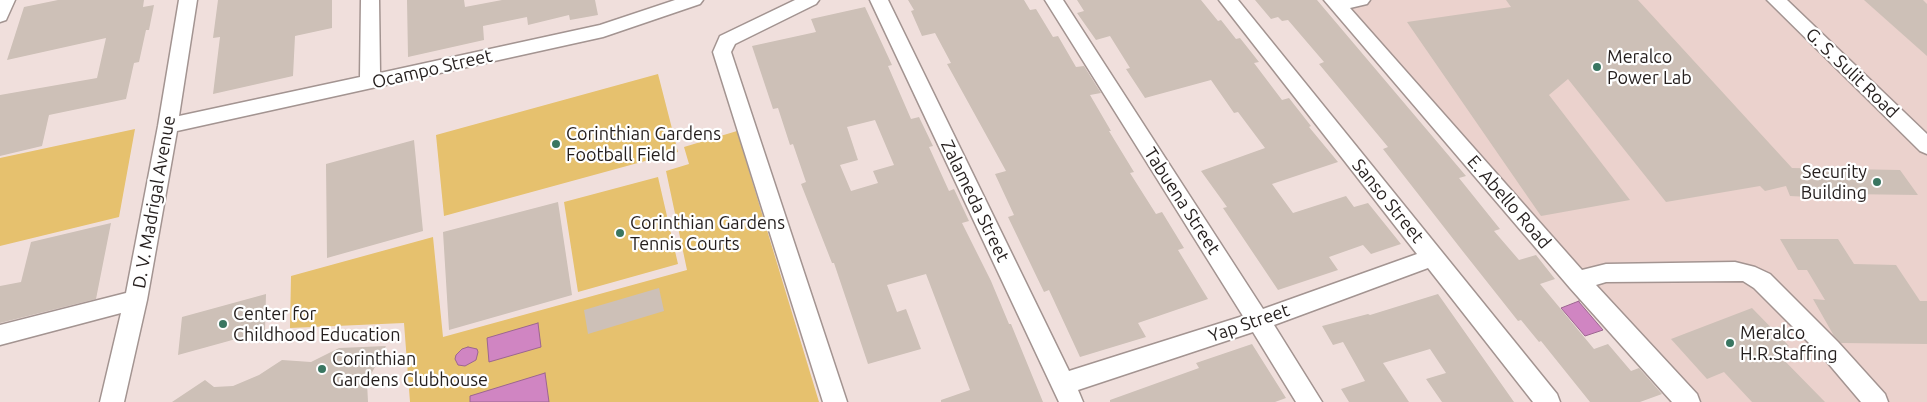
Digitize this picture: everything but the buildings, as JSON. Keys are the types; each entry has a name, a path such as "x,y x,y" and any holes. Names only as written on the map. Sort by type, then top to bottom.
{"street":[{"path":"0,16 6,0"},
{"name":"D. V. Madrigal Avenue","path":"112,402 136,300 168,126 188,0"},
{"path":"370,0 370,83"},
{"name":"Ocampo Street","path":"168,126 603,31 694,0"},
{"path":"810,0 739,32 727,40 722,52 835,402"},
{"name":"Zalameda Street","path":"878,0 1067,393"},
{"name":"Tabuena Street","path":"1054,0 1310,402"},
{"name":"Sanso Street","path":"1228,0 1548,402"},
{"path":"1336,3 1361,0"},
{"name":"G. S. Sulit Road","path":"1776,0 1927,146"},
{"name":"E. Abello Road","path":"1336,3 1578,281 1688,402"},
{"name":"Yap Street","path":"1067,393 1433,257"},
{"path":"1578,281 1606,274 1734,271 1747,273 1762,281 1830,349 1876,402"},
{"path":"0,335 136,300"}],"shaded area":[{"path":"1328,0 1927,0 1927,402 1678,402"},
{"name":"Corinthian Gardens Football Field","path":"658,74 678,152 444,216 436,135"},
{"path":"135,129 119,217 0,246 0,158"},
{"path":"737,131 819,402 410,402 404,323 290,328 291,276 433,237 443,337 687,270 666,171 689,164 684,147"},
{"name":"Corinthian Gardens Tennis Courts","path":"658,177 678,264 578,292 564,202"},
{"path":"1579,301 1603,330 1585,336 1561,308"},
{"path":"538,323 541,347 489,362 487,338"},
{"path":"468,347 477,349 476,360 465,366 458,365 455,359 456,355 462,349"},
{"path":"545,373 549,402 470,402 470,396"}],"place":[{"name":"Meralco Power Lab","path":"1597,67"},
{"name":"Corinthian Gardens Football Field","path":"556,144"},
{"name":"Security Building","path":"1877,182"},
{"name":"Corinthian Gardens Tennis Courts","path":"620,233"},
{"name":"Center for Childhood Education","path":"223,324"},
{"name":"Meralco H.R.Staffing","path":"1730,343"},
{"name":"Corinthian Gardens Clubhouse","path":"322,369"}]}
